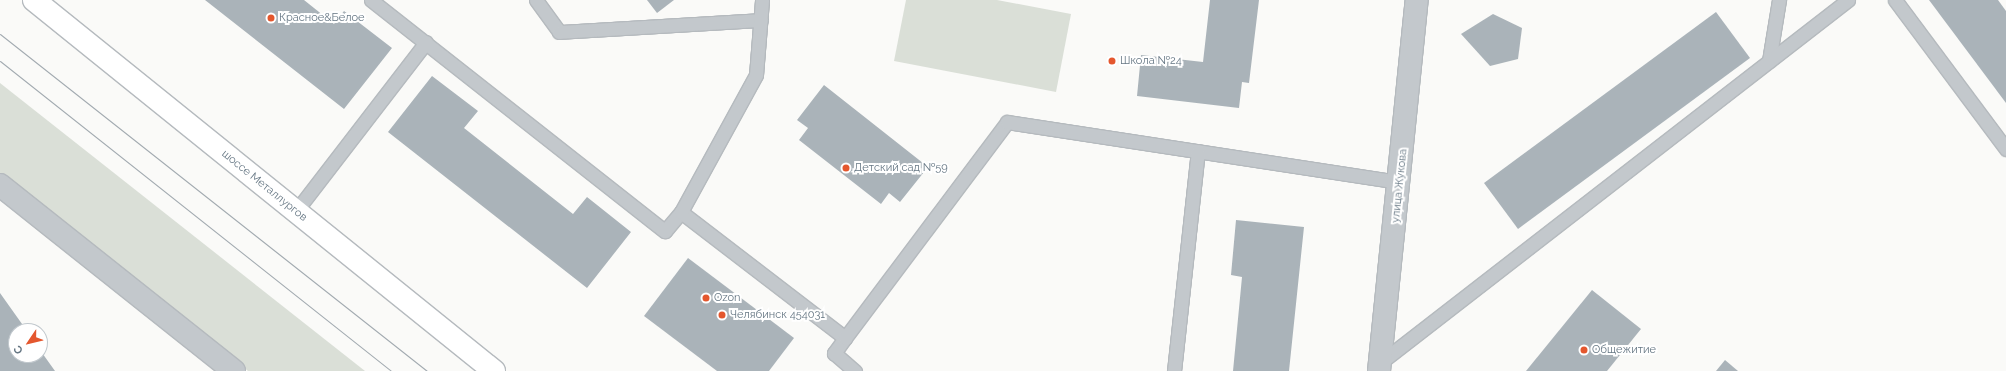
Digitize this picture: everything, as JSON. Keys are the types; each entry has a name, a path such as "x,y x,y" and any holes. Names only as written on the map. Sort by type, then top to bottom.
{"main road":[{"name":"шоссе Металлургов","path":"34,0 494,371"}],"street":[{"name":"улица Жукова","path":"1380,367 1400,182 1417,0"},
{"path":"0,185 234,371"}],"lane":[{"path":"371,0 665,231 681,212 756,75 762,0"},
{"path":"536,0 559,32 761,20"},
{"path":"1769,61 1779,0"},
{"path":"1380,367 1848,0"},
{"path":"1895,0 2006,149"},
{"path":"296,211 426,42"},
{"path":"855,371 834,353 1007,122 1400,182"},
{"path":"1174,371 1198,151"},
{"path":"681,212 845,338"}],"shaded area":[{"path":"906,0 997,0 1071,14 1056,92 894,61"},
{"path":"0,83 365,371 248,371 0,175"}],"building":[{"path":"205,0 304,0 334,24 344,11 392,48 344,109"},
{"path":"647,0 674,0 657,13"},
{"path":"1210,0 1259,0 1249,83 1242,82 1239,108 1137,96 1141,55 1203,62"},
{"path":"1929,0 1998,0 2006,11 2006,103"},
{"path":"1716,12 1750,58 1518,229 1484,183"},
{"path":"1493,14 1522,28 1518,59 1490,66 1461,34"},
{"path":"432,76 478,111 464,128 573,214 587,197 631,232 587,288 388,132"},
{"path":"824,85 928,167 900,202 889,193 881,204 799,140 808,128 797,120"},
{"path":"1236,220 1304,227 1289,371 1233,371 1242,277 1231,275"},
{"path":"688,258 794,338 769,371 717,371 644,316"},
{"name":"Общежитие","path":"1592,290 1641,329 1607,371 1526,371"},
{"path":"0,293 21,323 8,323 8,363 48,363 48,361 55,371 0,371"},
{"path":"1725,360 1738,371 1716,371"}],"tram line":[{"path":"0,34 427,371"},
{"path":"0,61 391,371"}],"place":[{"name":"Красное&Белое","path":"271,18"},
{"name":"Школа №24","path":"1112,61"},
{"name":"Детский сад №59","path":"846,168"},
{"name":"Ozon","path":"706,298"},
{"name":"Челябинск 454031","path":"722,315"},
{"name":"Общежитие","path":"1584,350"}]}
